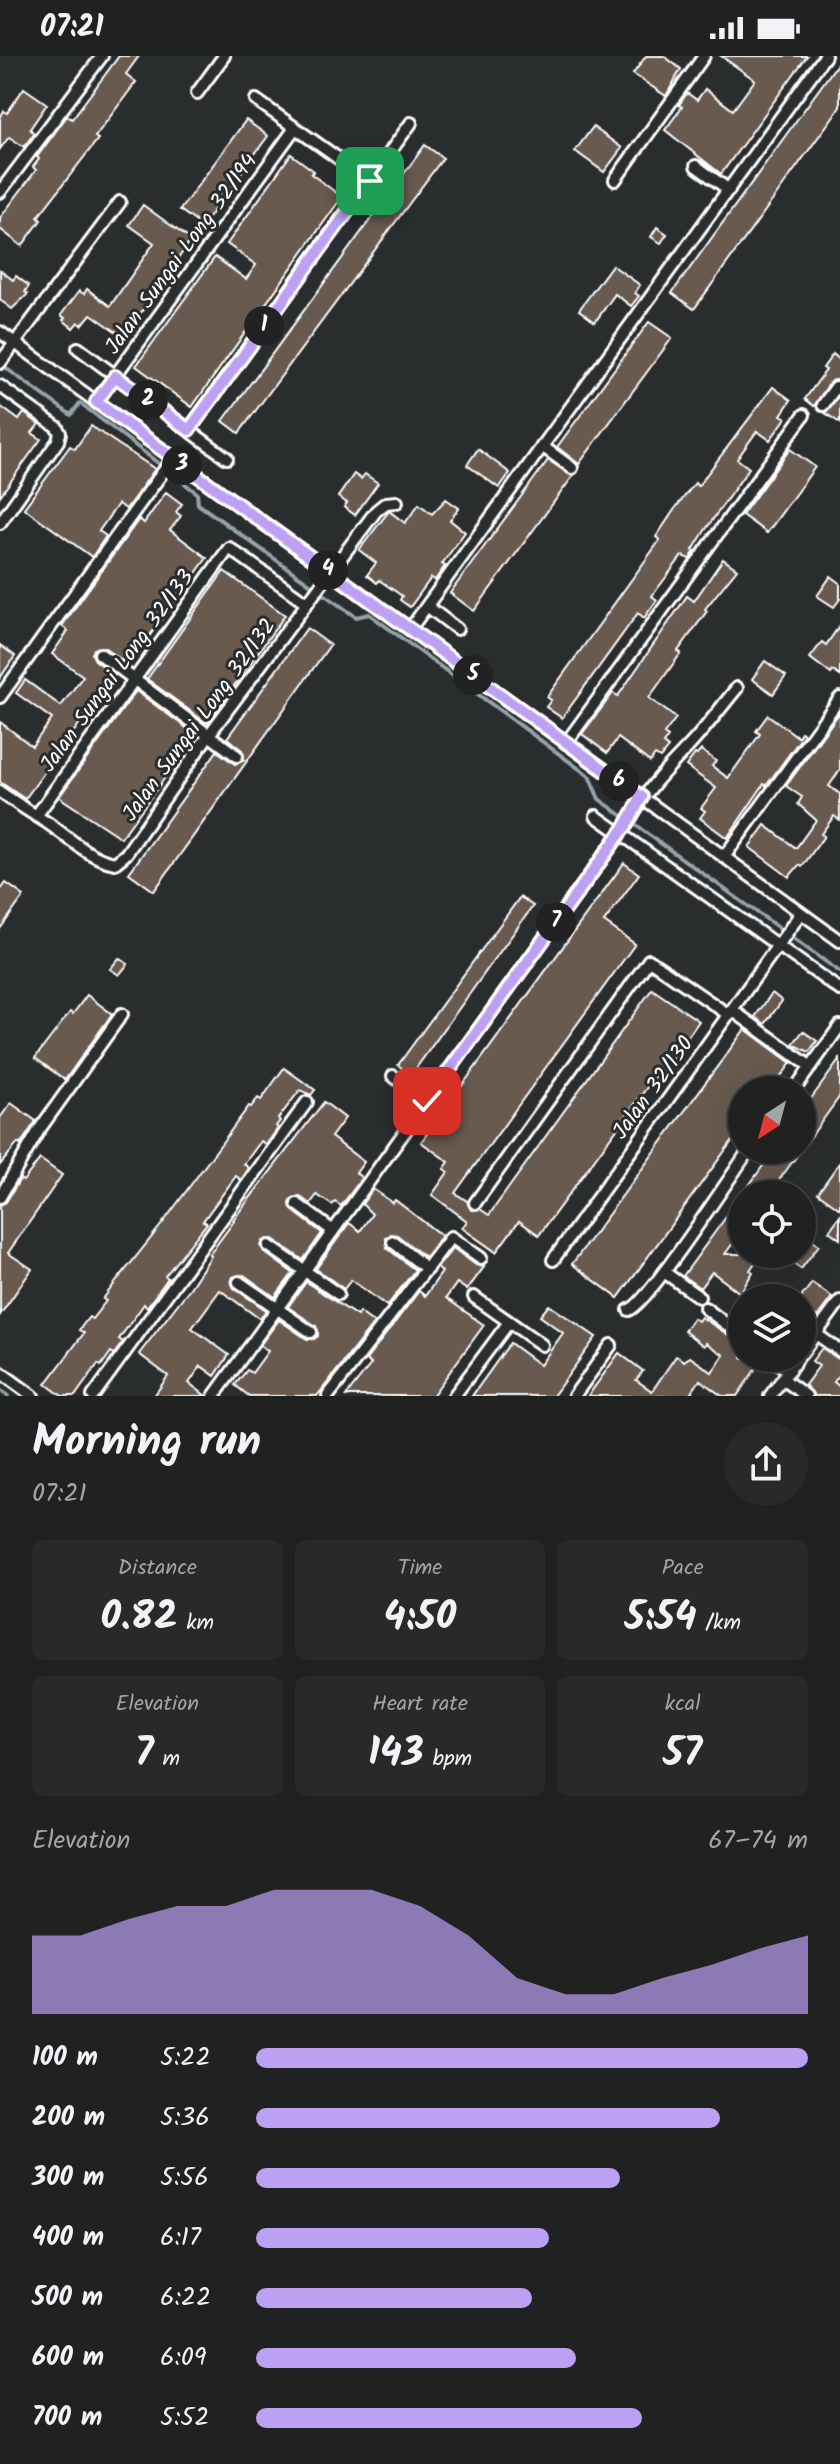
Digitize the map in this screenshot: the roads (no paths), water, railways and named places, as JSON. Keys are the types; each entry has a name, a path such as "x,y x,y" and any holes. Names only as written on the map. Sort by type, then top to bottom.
{"street":[{"path":"197,93 224,56"},
{"path":"615,180 704,56"},
{"path":"410,629 825,56"},
{"path":"0,192 98,57"},
{"path":"256,100 370,181"},
{"path":"189,430 411,123"},
{"name":"Jalan Sungai Long 32/194","path":"96,402 295,128"},
{"path":"696,166 729,190"},
{"path":"0,363 120,202"},
{"path":"0,332 840,941"},
{"path":"78,348 227,458"},
{"path":"0,386 57,427 60,433 58,441 0,523"},
{"path":"823,405 836,387 840,387"},
{"path":"566,743 804,415"},
{"path":"542,446 572,468"},
{"path":"0,697 173,458"},
{"name":"Jalan Sungai Long 32/132","path":"36,816 103,861 115,863 126,854 208,736 376,511 386,503 397,502"},
{"name":"Jalan Sungai Long 32/133","path":"36,816 229,548 309,600"},
{"path":"427,606 457,629"},
{"path":"100,654 237,756"},
{"path":"214,1396 623,828 642,797 660,774 691,745 737,688"},
{"path":"724,857 840,698"},
{"path":"0,792 27,813 36,816"},
{"path":"596,816 623,828 784,938 840,990"},
{"name":"Jalan 32/130","path":"553,1260 801,913"},
{"path":"475,1203 649,960 811,1067"},
{"path":"0,1197 39,1130 122,1014"},
{"path":"804,1076 840,1026"},
{"path":"393,1076 427,1101"},
{"path":"93,1396 307,1102"},
{"path":"629,1310 636,1307 664,1272 739,1164"},
{"path":"297,1204 333,1231"},
{"path":"328,1396 451,1237 481,1258"},
{"path":"393,1242 427,1269"},
{"path":"269,1246 338,1294"},
{"path":"664,1272 699,1297"},
{"path":"239,1282 311,1332"},
{"path":"474,1297 542,1345"},
{"path":"840,1301 816,1334 840,1351"},
{"path":"705,1308 728,1325"},
{"path":"454,1396 509,1322"},
{"path":"574,1396 611,1345"},
{"path":"0,1372 33,1396"},
{"path":"783,1372 806,1396"},
{"path":"770,1396 788,1372"}],"waterway":[{"path":"7,369 71,415 80,403 197,493 198,504 356,617 369,614 589,776 599,799 840,972"},
{"path":"0,1390 8,1396"}]}
